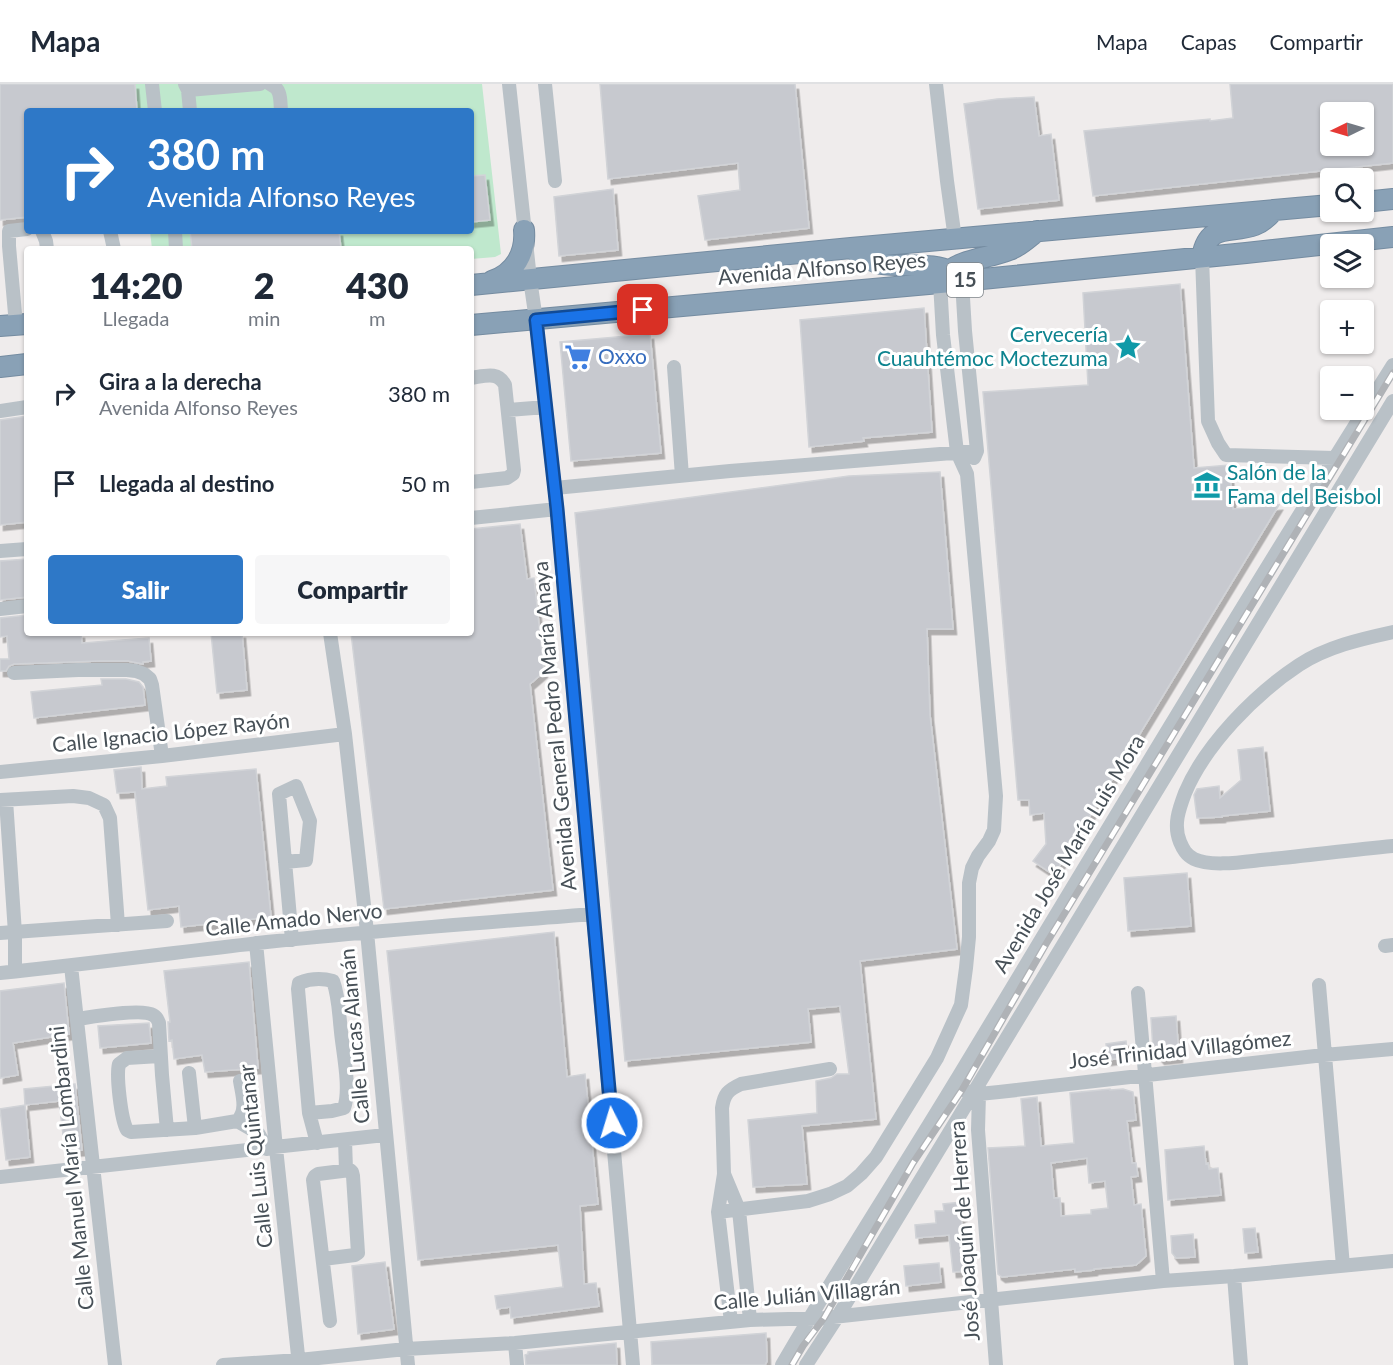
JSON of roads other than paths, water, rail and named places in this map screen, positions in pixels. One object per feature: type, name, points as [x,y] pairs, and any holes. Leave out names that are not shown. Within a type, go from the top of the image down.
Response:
[{"type":"highway","points":[[1374,201],[1393,199]]},
{"type":"highway","name":"Avenida Alfonso Reyes","points":[[475,284],[1320,206]]},
{"type":"highway","points":[[1202,257],[1207,241],[1214,233],[1259,224],[1274,210]]},
{"type":"highway","points":[[475,284],[497,279],[509,272],[522,253],[524,230]]},
{"type":"highway","points":[[851,248],[878,263],[923,266],[951,278],[966,261],[1012,250],[1037,231]]},
{"type":"highway","name":"Avenida Alfonso Reyes","points":[[474,325],[1393,237]]},
{"type":"highway","points":[[0,367],[24,364]]},
{"type":"street","points":[[153,84],[155,108]]},
{"type":"street","points":[[190,108],[187,87],[260,84]]},
{"type":"street","points":[[270,84],[278,89],[281,108]]},
{"type":"street","name":"Avenida General Pedro María Anaya","points":[[509,84],[555,488],[633,1365]]},
{"type":"street","points":[[545,84],[555,181]]},
{"type":"street","points":[[936,84],[945,171],[956,239]]},
{"type":"street","points":[[14,325],[9,246],[4,231],[24,229]]},
{"type":"street","points":[[1202,257],[1208,421],[1218,443],[1226,455],[1334,458]]},
{"type":"street","points":[[951,278],[965,331],[971,384],[976,451],[967,474]]},
{"type":"street","points":[[718,1212],[808,1201],[847,1186],[876,1157],[937,1058],[961,1005],[969,937],[969,883],[972,868],[990,841],[994,830],[996,796],[967,474],[957,452],[943,335],[951,278]]},
{"type":"street","name":"Avenida José María Luis Mora","points":[[782,1365],[1334,458],[1393,365]]},
{"type":"street","points":[[674,367],[682,476]]},
{"type":"street","points":[[474,378],[495,376],[506,385],[514,461],[513,474],[507,478],[474,482]]},
{"type":"street","points":[[949,387],[971,384]]},
{"type":"street","name":"Avenida José María Luis Mora","points":[[807,1364],[976,1093],[1393,401]]},
{"type":"street","points":[[0,411],[24,407]]},
{"type":"street","points":[[508,410],[546,407]]},
{"type":"street","points":[[555,488],[976,451]]},
{"type":"street","points":[[474,518],[557,509]]},
{"type":"street","points":[[0,551],[24,549]]},
{"type":"street","points":[[0,609],[24,606]]},
{"type":"street","points":[[1393,632],[1318,654],[1299,665],[1270,688],[1242,713],[1211,749],[1188,787],[1176,822],[1177,836],[1183,850],[1200,862],[1239,862],[1393,846]]},
{"type":"street","name":"Calle Lucas Alamán","points":[[330,636],[345,734],[367,933],[408,1365]]},
{"type":"street","points":[[14,673],[115,669],[144,674],[150,679],[152,685],[162,756]]},
{"type":"street","name":"Calle Ignacio López Rayón","points":[[0,772],[162,756],[345,734]]},
{"type":"street","points":[[285,862],[306,860],[310,821],[296,786],[279,794],[285,862],[292,940]]},
{"type":"street","points":[[15,971],[15,933],[3,800],[73,796],[89,798],[105,805],[108,811],[118,925]]},
{"type":"street","name":"Calle Amado Nervo","points":[[0,973],[292,940],[593,914]]},
{"type":"street","points":[[0,933],[167,921]]},
{"type":"street","name":"Calle Luis Quintanar","points":[[256,944],[271,1148],[299,1362]]},
{"type":"street","name":"Calle Manuel María Lombardini","points":[[71,966],[115,1365]]},
{"type":"street","points":[[309,1113],[344,1108],[346,1103],[337,996],[333,981],[328,979],[304,981],[299,983],[298,988],[309,1113],[317,1143]]},
{"type":"street","points":[[1319,985],[1343,1266]]},
{"type":"street","points":[[1138,993],[1163,1281]]},
{"type":"street","points":[[77,1018],[138,1013],[152,1014],[157,1018],[167,1130]]},
{"type":"street","name":"José Trinidad Villagómez","points":[[976,1093],[1393,1049]]},
{"type":"street","points":[[160,1056],[127,1058],[119,1064],[122,1118],[127,1130],[131,1132],[195,1128],[237,1120],[241,1117],[244,1106],[240,1081]]},
{"type":"street","points":[[731,1322],[718,1212],[724,1174],[722,1108],[724,1098],[730,1089],[755,1080],[830,1069]]},
{"type":"street","points":[[189,1073],[195,1128]]},
{"type":"street","points":[[954,1084],[962,1090],[976,1093]]},
{"type":"street","name":"José Joaquín de Herrera","points":[[976,1093],[996,1365]]},
{"type":"street","points":[[237,1120],[258,1133],[271,1148]]},
{"type":"street","points":[[0,1177],[385,1135]]},
{"type":"street","points":[[345,1140],[346,1170]]},
{"type":"street","points":[[323,1259],[358,1253],[352,1172],[346,1170],[318,1174],[314,1180],[330,1321]]},
{"type":"street","points":[[724,1174],[739,1210],[750,1320]]},
{"type":"street","name":"Calle Julián Villagrán","points":[[223,1365],[299,1362],[406,1349],[515,1343],[750,1320],[808,1319],[1163,1281],[1393,1261]]},
{"type":"street","points":[[1234,1276],[1241,1365]]},
{"type":"street","points":[[798,1336],[807,1364]]},
{"type":"street","points":[[515,1343],[517,1365]]},
{"type":"railway","points":[[792,1365],[824,1318],[913,1163],[962,1090],[1046,944],[1393,373]]},
{"type":"place","name":"Cervecería Cuauhtémoc Moctezuma","points":[[1128,347]]},
{"type":"place","name":"Oxxo","points":[[578,357]]},
{"type":"place","name":"Salón de la Fama del Beisbol","points":[[1207,485]]}]
